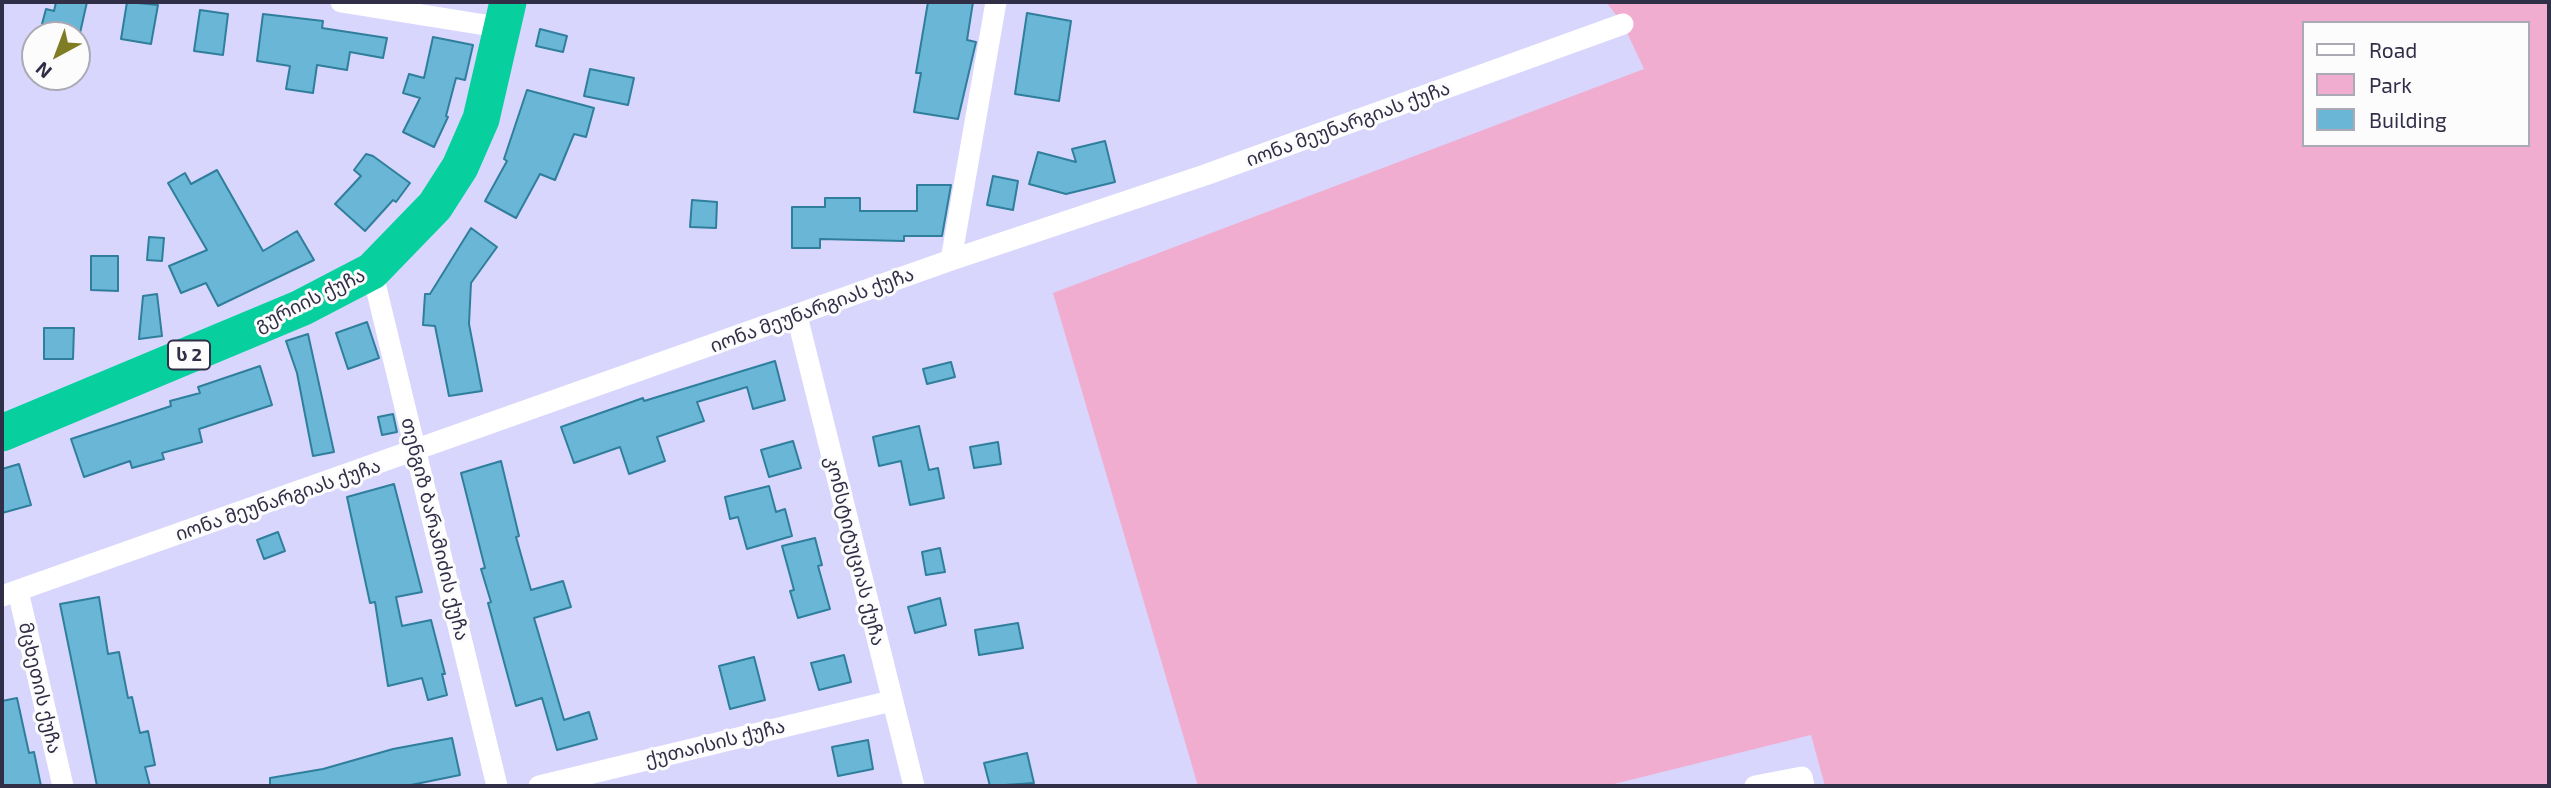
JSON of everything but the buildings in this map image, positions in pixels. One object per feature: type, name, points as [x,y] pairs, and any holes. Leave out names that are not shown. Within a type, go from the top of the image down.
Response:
[{"type":"highway","name":"გურიის ქუჩა","points":[[2,433],[301,308],[372,271],[435,206],[460,167],[481,119],[506,15]]},
{"type":"street","points":[[341,2],[506,15]]},
{"type":"street","points":[[951,260],[996,2]]},
{"type":"street","name":"იონა მეუნარგიას ქუჩა","points":[[10,593],[417,452],[951,260],[1205,175],[1623,24]]},
{"type":"street","name":"თენგიზ ბარამიძის ქუჩა","points":[[372,271],[497,786]]},
{"type":"street","name":"კონსტიტუციას ქუჩა","points":[[797,316],[914,786]]},
{"type":"street","name":"მცხეთის ქუჩა","points":[[10,593],[63,786]]},
{"type":"street","name":"ქუთაისის ქუჩა","points":[[539,786],[891,701]]},
{"type":"street","points":[[1755,786],[1803,781]]},
{"type":"green space","points":[[1606,2],[2549,2],[2549,786],[1825,786],[1811,735],[1606,786],[1198,786],[1053,293],[1644,69],[1623,24]]}]
